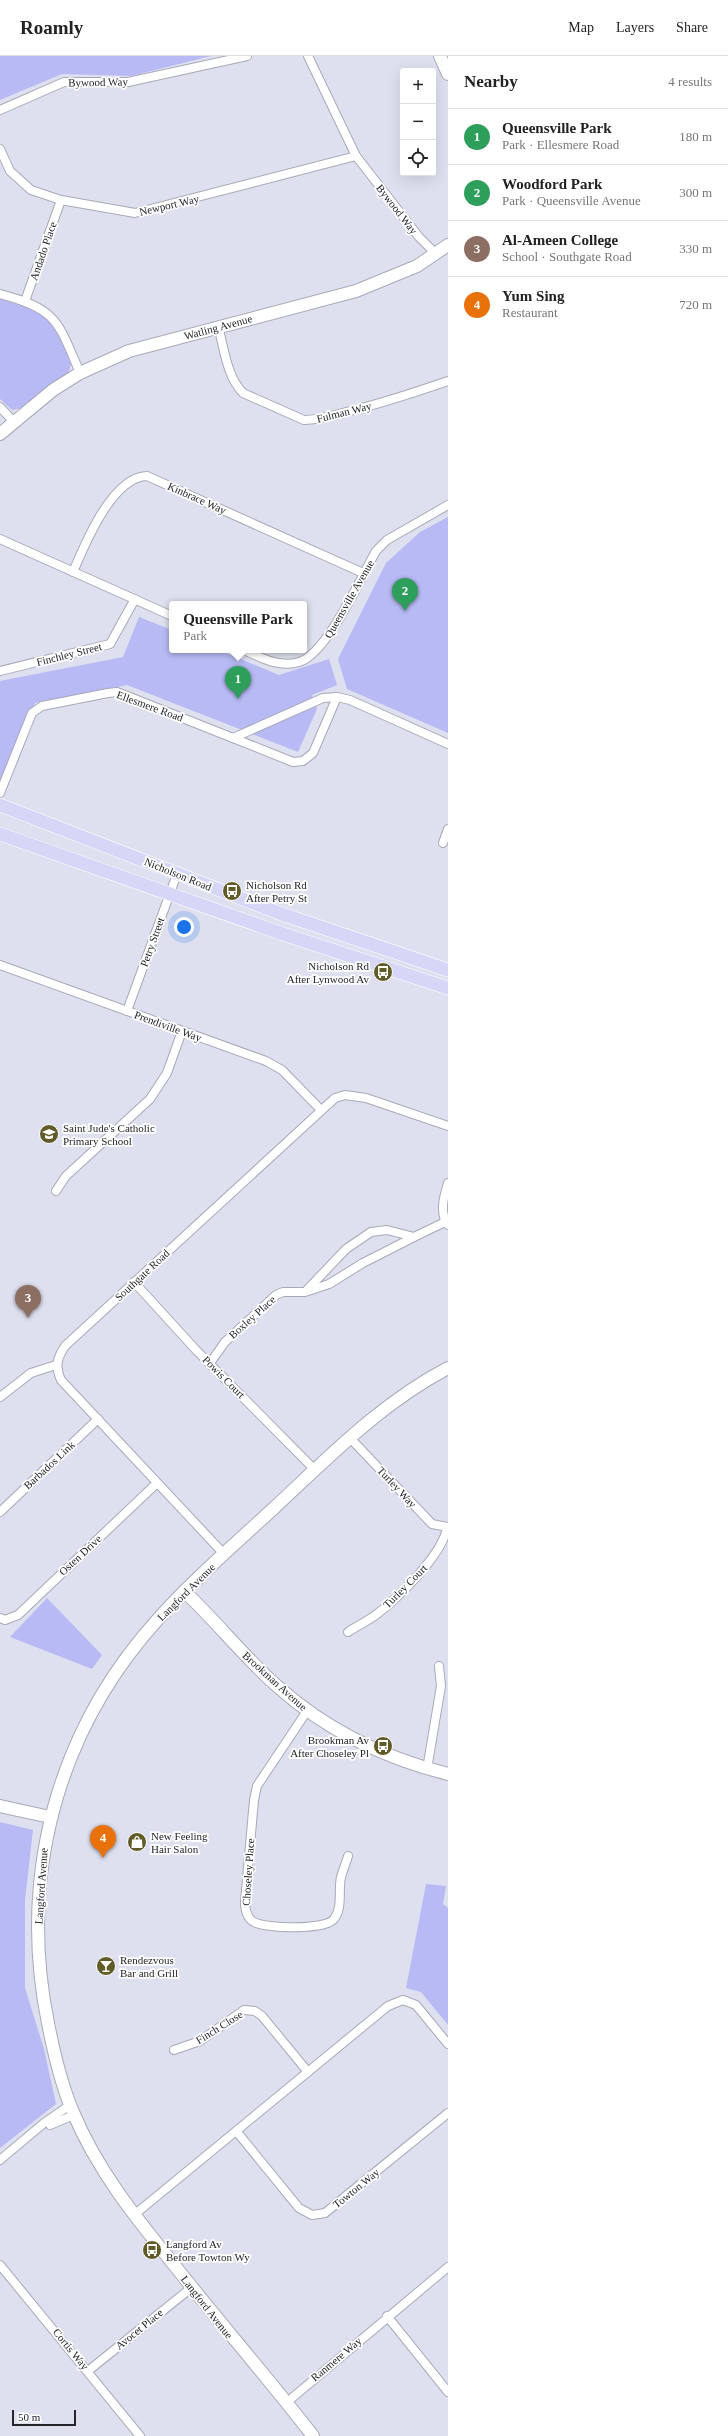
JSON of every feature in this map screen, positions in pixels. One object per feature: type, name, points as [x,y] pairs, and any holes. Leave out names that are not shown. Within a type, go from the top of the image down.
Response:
[{"type":"main road","points":[[440,56],[448,74]]},
{"type":"main road","name":"Watling Avenue","points":[[0,434],[13,421],[53,390],[80,373],[129,351],[218,326],[356,291],[417,266],[448,245]]},
{"type":"main road","name":"Nicholson Road","points":[[0,805],[279,914],[448,970]]},
{"type":"main road","name":"Nicholson Road","points":[[0,834],[169,894],[448,988]]},
{"type":"main road","name":"Langford Avenue","points":[[313,2436],[191,2288],[134,2215],[110,2180],[72,2110],[53,2048],[41,1986],[39,1959],[40,1877],[50,1817],[78,1743],[114,1677],[159,1618],[224,1554],[350,1438],[410,1389],[448,1368]]},
{"type":"main road","name":"Brookman Avenue","points":[[185,1592],[254,1664],[307,1711],[358,1742],[427,1769],[448,1774]]},
{"type":"main road","points":[[0,1806],[50,1817]]},
{"type":"street","name":"Bywood Way","points":[[0,110],[64,82],[128,82],[247,56]]},
{"type":"street","name":"Bywood Way","points":[[308,56],[356,156],[419,237],[435,253]]},
{"type":"street","name":"Newport Way","points":[[0,149],[10,171],[31,190],[61,200],[135,213],[356,156]]},
{"type":"street","name":"Andado Place","points":[[25,301],[61,200]]},
{"type":"street","points":[[0,294],[25,301],[49,313],[60,326],[80,373]]},
{"type":"street","name":"Fulman Way","points":[[218,326],[237,387],[244,393],[304,420],[315,420],[370,406],[427,390],[448,381]]},
{"type":"street","points":[[0,407],[13,421]]},
{"type":"street","name":"Kinbrace Way","points":[[72,572],[98,518],[128,481],[137,476],[146,476],[363,573]]},
{"type":"street","name":"Queensville Avenue","points":[[250,653],[271,663],[291,664],[308,658],[326,640],[376,551],[387,540],[448,505]]},
{"type":"street","points":[[0,540],[169,615]]},
{"type":"street","name":"Finchley Street","points":[[0,671],[110,644],[135,599]]},
{"type":"street","name":"Ellesmere Road","points":[[0,793],[32,713],[42,706],[117,692],[294,762],[303,761],[313,753],[337,697]]},
{"type":"street","points":[[233,738],[323,698],[337,697],[350,700],[448,744]]},
{"type":"street","points":[[443,843],[448,829]]},
{"type":"street","name":"Petry Street","points":[[127,1011],[177,874]]},
{"type":"street","name":"Prendiville Way","points":[[0,966],[266,1061],[282,1070],[321,1110]]},
{"type":"street","points":[[56,1191],[66,1176],[150,1099],[167,1074],[182,1031]]},
{"type":"street","name":"Southgate Road","points":[[56,1365],[65,1346],[335,1098],[345,1095],[355,1095],[448,1126]]},
{"type":"street","points":[[447,1223],[443,1201],[448,1183]]},
{"type":"street","name":"Boxley Place","points":[[210,1362],[225,1342],[276,1295],[283,1292],[305,1292],[329,1284],[363,1263],[414,1236],[447,1223]]},
{"type":"street","points":[[305,1292],[346,1249],[370,1232],[387,1230],[414,1236]]},
{"type":"street","name":"Powis Court","points":[[134,1282],[315,1470]]},
{"type":"street","points":[[0,1397],[31,1374],[56,1365],[62,1380],[224,1554]]},
{"type":"street","name":"Barbados Link","points":[[0,1512],[98,1419]]},
{"type":"street","name":"Turley Way","points":[[350,1438],[432,1524],[448,1528]]},
{"type":"street","name":"Osten Drive","points":[[0,1618],[5,1620],[18,1615],[157,1483]]},
{"type":"street","name":"Turley Court","points":[[348,1632],[382,1610],[436,1554],[445,1544],[448,1528]]},
{"type":"street","points":[[427,1769],[441,1686],[439,1666]]},
{"type":"street","name":"Choseley Place","points":[[307,1711],[257,1786],[254,1800],[245,1901],[248,1916],[253,1922],[265,1926],[315,1926],[330,1923],[335,1918],[339,1908],[341,1878],[348,1856]]},
{"type":"street","points":[[134,2215],[237,2132],[388,2006],[403,2000],[416,2006],[448,2044]]},
{"type":"street","name":"Finch Close","points":[[174,2050],[200,2042],[244,2010],[255,2011],[262,2016],[308,2072]]},
{"type":"street","points":[[0,2160],[38,2129],[72,2110]]},
{"type":"street","name":"Towton Way","points":[[237,2132],[299,2208],[312,2215],[325,2213],[448,2113]]},
{"type":"street","name":"Cortis Way","points":[[0,2265],[140,2436]]},
{"type":"street","name":"Ranmere Way","points":[[286,2403],[387,2316],[448,2267]]},
{"type":"street","name":"Avocet Place","points":[[88,2371],[191,2288]]},
{"type":"street","points":[[387,2316],[448,2392]]},
{"type":"shaded area","points":[[0,56],[211,56],[131,76],[62,74],[0,100]]},
{"type":"shaded area","points":[[0,299],[24,306],[46,317],[56,328],[71,364],[68,375],[23,408],[12,410],[0,399]]},
{"type":"shaded area","points":[[448,517],[448,733],[347,689],[338,659],[386,563],[420,532]]},
{"type":"shaded area","points":[[139,617],[169,629],[169,653],[226,653],[279,675],[329,659],[337,685],[312,695],[317,709],[298,752],[127,685],[35,703],[0,782],[0,681],[123,657]]},
{"type":"shaded area","points":[[47,1598],[102,1655],[92,1669],[10,1637]]},
{"type":"shaded area","points":[[0,1822],[33,1830],[25,1900],[25,1988],[44,2049],[56,2104],[0,2148]]},
{"type":"shaded area","points":[[426,1884],[446,1886],[443,1904],[448,1908],[448,2025],[421,1992],[406,1988]]},
{"type":"place","name":"Woodford Park","points":[[405,611]]},
{"type":"place","name":"Queensville Park","points":[[238,699]]},
{"type":"place","name":"Nicholson Rd After Petry St","points":[[232,891]]},
{"type":"place","name":"Nicholson Rd After Lynwood Av","points":[[383,972]]},
{"type":"place","name":"Saint Jude's Catholic Primary School","points":[[49,1134]]},
{"type":"place","name":"Al-Ameen College","points":[[28,1318]]},
{"type":"place","name":"Brookman Av After Choseley Pl","points":[[383,1746]]},
{"type":"place","name":"New Feeling Hair Salon","points":[[137,1842]]},
{"type":"place","name":"Yum Sing","points":[[103,1858]]},
{"type":"place","name":"Rendezvous Bar and Grill","points":[[106,1966]]},
{"type":"place","name":"Langford Av Before Towton Wy","points":[[152,2250]]}]
